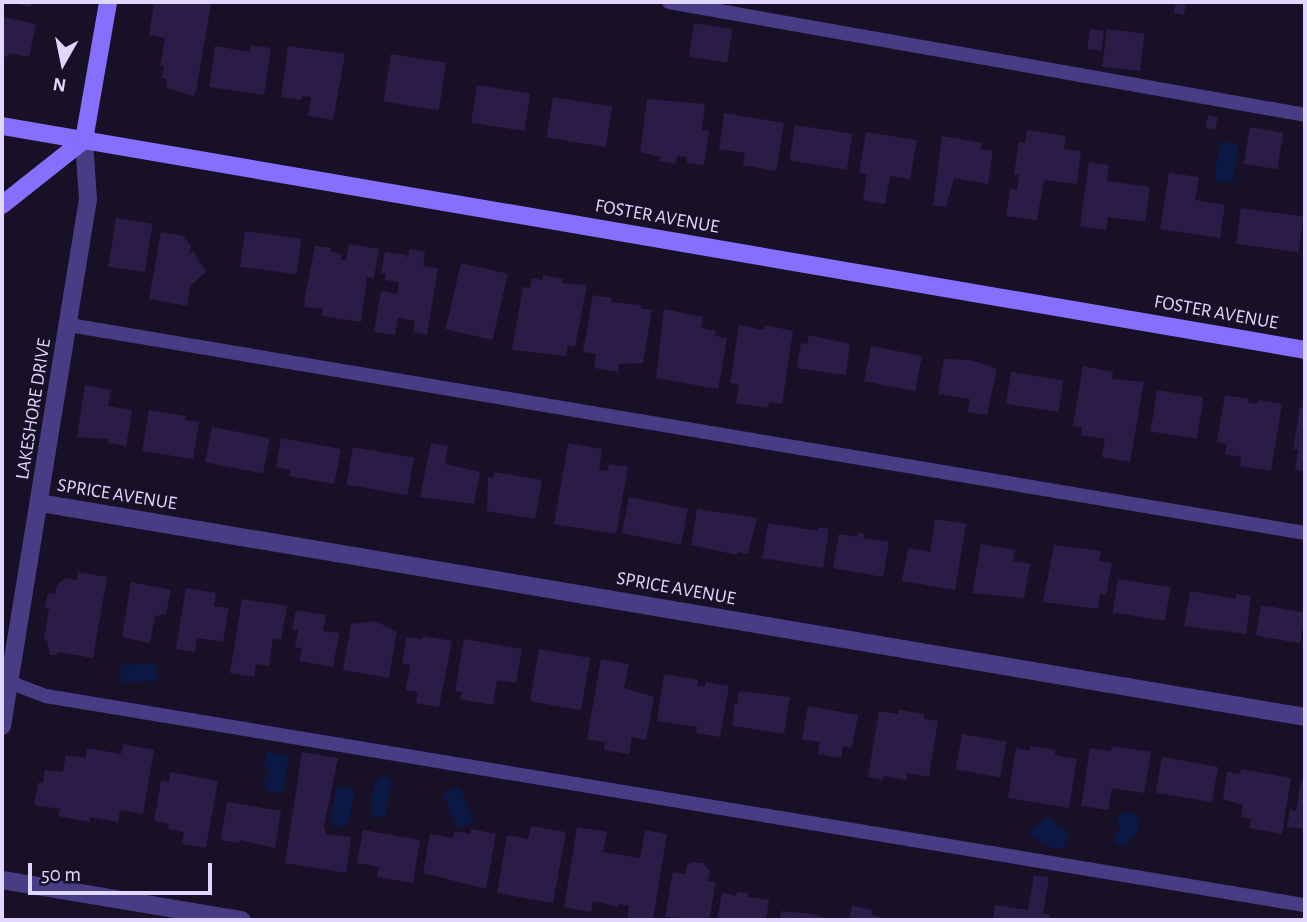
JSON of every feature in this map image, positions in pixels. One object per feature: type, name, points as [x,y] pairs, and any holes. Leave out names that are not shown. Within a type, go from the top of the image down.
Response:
[{"type":"street","points":[[2,205],[84,140],[108,2]]},
{"type":"street","name":"FOSTER AVENUE","points":[[2,126],[1305,350]]},
{"type":"street","name":"LAKESHORE DRIVE","points":[[2,726],[88,199],[84,140]]},
{"type":"street","name":"SPRICE AVENUE","points":[[40,503],[1305,718]]},
{"type":"street","points":[[2,880],[243,920]]},
{"type":"lane","points":[[669,2],[1305,115]]},
{"type":"lane","points":[[69,325],[1305,533]]},
{"type":"lane","points":[[9,682],[46,696],[1305,905]]},
{"type":"water","points":[[1220,141],[1239,144],[1233,183],[1214,181]]},
{"type":"water","points":[[156,663],[157,681],[121,683],[120,665]]},
{"type":"water","points":[[267,752],[289,756],[283,793],[269,792],[264,786],[270,771],[263,765]]},
{"type":"water","points":[[382,776],[389,777],[392,783],[385,816],[377,818],[371,811],[372,798],[375,782]]},
{"type":"water","points":[[345,786],[355,792],[348,824],[335,827],[331,822],[336,789]]},
{"type":"water","points":[[459,786],[474,822],[458,829],[442,793]]},
{"type":"water","points":[[1125,811],[1136,815],[1139,822],[1137,833],[1124,847],[1115,842],[1115,837],[1119,829],[1118,817]]},
{"type":"water","points":[[1045,818],[1052,818],[1057,826],[1067,831],[1068,840],[1063,848],[1053,849],[1030,835],[1030,831]]},
{"type":"building","points":[[10,2],[32,2],[31,7]]},
{"type":"building","points":[[154,2],[211,4],[196,92],[193,96],[166,88],[167,79],[162,78],[164,66],[160,66],[165,38],[149,35]]},
{"type":"building","points":[[1176,2],[1186,2],[1184,15],[1174,13]]},
{"type":"building","points":[[2,17],[36,24],[29,57],[9,53],[8,57],[2,56]]},
{"type":"building","points":[[694,23],[733,29],[727,63],[689,57]]},
{"type":"building","points":[[1090,29],[1104,31],[1101,51],[1087,49]]},
{"type":"building","points":[[1107,29],[1145,34],[1140,71],[1102,67]]},
{"type":"building","points":[[251,45],[271,48],[264,95],[209,87],[215,46],[250,52]]},
{"type":"building","points":[[288,46],[345,54],[333,120],[308,116],[311,97],[302,96],[301,100],[281,97]]},
{"type":"building","points":[[391,54],[446,63],[439,110],[383,101]]},
{"type":"building","points":[[477,85],[530,93],[524,131],[471,123]]},
{"type":"building","points":[[553,97],[612,106],[606,147],[547,137]]},
{"type":"building","points":[[647,99],[705,104],[702,130],[709,131],[704,165],[687,163],[687,157],[677,156],[676,164],[659,161],[660,157],[640,152]]},
{"type":"building","points":[[724,113],[784,123],[776,171],[743,165],[745,153],[719,149]]},
{"type":"building","points":[[1208,115],[1218,117],[1215,130],[1206,128]]},
{"type":"building","points":[[795,125],[852,134],[847,170],[789,161]]},
{"type":"building","points":[[1250,127],[1283,133],[1277,169],[1244,163]]},
{"type":"building","points":[[1027,130],[1066,136],[1064,149],[1081,151],[1077,184],[1046,180],[1037,220],[1006,216],[1010,189],[1017,190],[1019,175],[1014,174],[1019,142],[1025,143]]},
{"type":"building","points":[[866,132],[917,140],[910,179],[890,176],[885,204],[863,200],[867,174],[859,173]]},
{"type":"building","points":[[942,136],[982,143],[981,149],[993,151],[988,184],[954,178],[946,207],[933,205]]},
{"type":"building","points":[[1089,162],[1109,165],[1107,181],[1150,187],[1145,222],[1108,217],[1106,230],[1080,226]]},
{"type":"building","points":[[1169,173],[1199,177],[1195,200],[1225,205],[1220,238],[1160,229]]},
{"type":"building","points":[[1241,208],[1303,217],[1298,252],[1236,244]]},
{"type":"building","points":[[116,218],[153,224],[145,272],[108,266]]},
{"type":"building","points":[[245,231],[301,239],[296,275],[240,267]]},
{"type":"building","points":[[161,232],[183,236],[191,246],[189,253],[194,252],[206,272],[190,286],[187,306],[149,299]]},
{"type":"building","points":[[349,244],[379,249],[374,278],[367,277],[361,322],[322,316],[323,309],[305,307],[304,302],[315,246],[331,248],[331,252],[342,254],[341,260],[346,260]]},
{"type":"building","points":[[409,249],[425,252],[423,266],[438,269],[427,335],[413,332],[415,321],[398,318],[395,335],[374,332],[381,291],[397,294],[399,282],[385,280],[386,274],[381,273],[385,252],[406,255],[408,259]]},
{"type":"building","points":[[461,263],[508,274],[492,340],[446,329]]},
{"type":"building","points":[[543,275],[563,279],[562,283],[587,285],[575,347],[568,345],[566,356],[512,350],[523,287],[530,288],[532,278],[542,280]]},
{"type":"building","points":[[593,295],[612,298],[611,302],[641,305],[641,308],[652,310],[643,363],[619,364],[618,372],[594,368],[596,354],[583,352]]},
{"type":"building","points":[[664,309],[703,317],[701,328],[716,331],[715,336],[727,338],[718,389],[656,378]]},
{"type":"building","points":[[739,325],[764,330],[765,325],[793,331],[782,404],[769,402],[768,408],[736,403],[739,384],[730,383]]},
{"type":"building","points":[[809,335],[850,344],[846,375],[797,368],[801,343],[807,344]]},
{"type":"building","points":[[871,346],[922,356],[915,391],[864,381]]},
{"type":"building","points":[[944,359],[971,360],[997,369],[987,415],[968,412],[970,399],[938,394]]},
{"type":"building","points":[[1083,366],[1113,372],[1112,379],[1144,382],[1130,462],[1102,457],[1105,439],[1081,435],[1082,427],[1073,426]]},
{"type":"building","points":[[1011,372],[1063,380],[1058,412],[1006,404]]},
{"type":"building","points":[[85,385],[111,390],[108,406],[132,410],[126,446],[108,443],[109,439],[77,437]]},
{"type":"building","points":[[1157,390],[1203,397],[1197,439],[1150,431]]},
{"type":"building","points":[[1225,395],[1249,399],[1248,403],[1257,404],[1258,400],[1282,404],[1271,471],[1240,466],[1241,457],[1225,454],[1227,444],[1217,442]]},
{"type":"building","points":[[1300,407],[1305,408],[1305,471],[1295,470],[1298,450],[1293,449]]},
{"type":"building","points":[[149,410],[186,416],[185,420],[199,422],[193,459],[142,451]]},
{"type":"building","points":[[212,427],[270,438],[263,474],[205,462]]},
{"type":"building","points":[[281,438],[341,449],[334,484],[289,476],[290,470],[276,467]]},
{"type":"building","points":[[431,443],[448,446],[445,464],[480,472],[474,504],[420,497]]},
{"type":"building","points":[[568,443],[602,449],[599,470],[608,471],[609,464],[628,467],[616,534],[554,524]]},
{"type":"building","points":[[353,447],[414,458],[407,495],[346,484]]},
{"type":"building","points":[[494,472],[542,480],[535,519],[487,511],[488,477],[493,478]]},
{"type":"building","points":[[629,497],[688,508],[681,545],[622,533]]},
{"type":"building","points":[[697,509],[757,518],[748,554],[738,552],[737,555],[691,545]]},
{"type":"building","points":[[935,519],[966,524],[955,590],[902,581],[908,548],[930,552]]},
{"type":"building","points":[[768,523],[818,531],[819,527],[829,529],[823,568],[762,558]]},
{"type":"building","points":[[858,533],[864,534],[864,538],[889,542],[883,577],[833,568],[839,534],[857,537]]},
{"type":"building","points":[[981,544],[1015,550],[1013,561],[1030,564],[1024,598],[972,593]]},
{"type":"building","points":[[1054,545],[1101,551],[1099,561],[1112,563],[1106,595],[1100,594],[1098,609],[1043,602]]},
{"type":"building","points":[[78,572],[107,577],[93,658],[59,652],[50,655],[47,641],[44,640],[49,608],[45,608],[48,593],[55,594],[57,585],[65,578],[77,580]]},
{"type":"building","points":[[1118,579],[1170,587],[1165,621],[1113,613]]},
{"type":"building","points":[[131,582],[171,590],[166,614],[155,616],[150,643],[122,637]]},
{"type":"building","points":[[186,588],[216,593],[214,606],[229,608],[223,642],[197,638],[195,652],[176,649]]},
{"type":"building","points":[[1190,591],[1236,599],[1236,594],[1251,596],[1246,634],[1184,626]]},
{"type":"building","points":[[242,599],[287,606],[281,640],[273,638],[269,666],[256,664],[254,677],[230,673]]},
{"type":"building","points":[[1261,605],[1305,613],[1300,643],[1256,636]]},
{"type":"building","points":[[296,610],[326,615],[323,631],[339,633],[333,667],[299,661],[302,648],[295,647],[298,630],[292,629]]},
{"type":"building","points":[[375,621],[397,632],[389,678],[343,670],[351,624]]},
{"type":"building","points":[[423,636],[452,641],[439,707],[416,703],[418,692],[406,690],[410,665],[402,664],[406,637],[422,639]]},
{"type":"building","points":[[464,639],[522,649],[516,683],[497,680],[493,705],[460,699],[462,692],[455,691]]},
{"type":"building","points":[[539,649],[590,658],[581,710],[530,701]]},
{"type":"building","points":[[601,659],[629,664],[624,688],[654,697],[646,740],[632,737],[629,754],[604,750],[605,742],[587,739]]},
{"type":"building","points":[[664,674],[698,680],[697,686],[705,687],[706,682],[729,686],[720,737],[696,733],[697,727],[657,721]]},
{"type":"building","points":[[739,691],[790,697],[784,734],[733,726],[734,703],[737,704]]},
{"type":"building","points":[[808,706],[858,715],[852,748],[843,746],[841,758],[818,754],[820,742],[802,739]]},
{"type":"building","points":[[899,710],[924,714],[924,719],[938,721],[929,777],[907,773],[907,780],[884,776],[883,780],[868,777],[879,711],[898,714]]},
{"type":"building","points":[[962,734],[1006,742],[1000,777],[956,769]]},
{"type":"building","points":[[123,744],[154,750],[143,814],[120,810],[118,822],[90,817],[90,822],[58,816],[60,809],[34,805],[38,783],[43,783],[45,770],[63,772],[66,755],[86,758],[87,748],[121,754]]},
{"type":"building","points":[[1030,746],[1055,750],[1055,755],[1077,759],[1069,808],[1008,798],[1016,748],[1030,751]]},
{"type":"building","points":[[1112,746],[1151,752],[1144,793],[1112,788],[1108,810],[1081,806],[1090,748],[1111,751]]},
{"type":"building","points":[[302,752],[338,758],[324,827],[327,834],[351,837],[346,873],[285,863]]},
{"type":"building","points":[[1162,757],[1218,767],[1212,802],[1156,792]]},
{"type":"building","points":[[1241,769],[1291,778],[1282,834],[1249,828],[1251,819],[1241,817],[1243,805],[1223,799],[1227,772],[1240,774]]},
{"type":"building","points":[[170,772],[218,781],[206,848],[182,844],[184,832],[168,829],[169,824],[154,821],[161,781],[169,782]]},
{"type":"building","points":[[1301,782],[1305,783],[1305,829],[1287,827],[1290,810],[1296,811]]},
{"type":"building","points":[[227,802],[281,811],[275,848],[240,840],[239,843],[221,840]]},
{"type":"building","points":[[531,826],[566,832],[553,903],[497,893],[507,835],[528,839]]},
{"type":"building","points":[[577,827],[607,832],[603,852],[640,858],[645,830],[667,834],[653,920],[627,919],[629,906],[618,904],[618,907],[593,901],[591,912],[564,907]]},
{"type":"building","points":[[471,829],[496,834],[486,889],[423,873],[430,834],[453,838],[454,831],[470,834]]},
{"type":"building","points":[[363,830],[420,840],[413,883],[377,877],[379,867],[357,863]]},
{"type":"building","points":[[693,862],[703,863],[710,871],[708,881],[716,882],[709,920],[665,917],[673,872],[685,874],[687,865]]},
{"type":"building","points":[[1034,875],[1049,877],[1043,914],[1050,915],[1049,920],[993,920],[995,905],[1028,910]]},
{"type":"building","points":[[737,892],[748,893],[747,897],[769,900],[766,920],[717,920],[722,893],[736,896]]},
{"type":"building","points":[[852,906],[873,910],[872,915],[893,920],[849,920]]},
{"type":"building","points":[[781,911],[812,914],[834,920],[780,920]]}]
